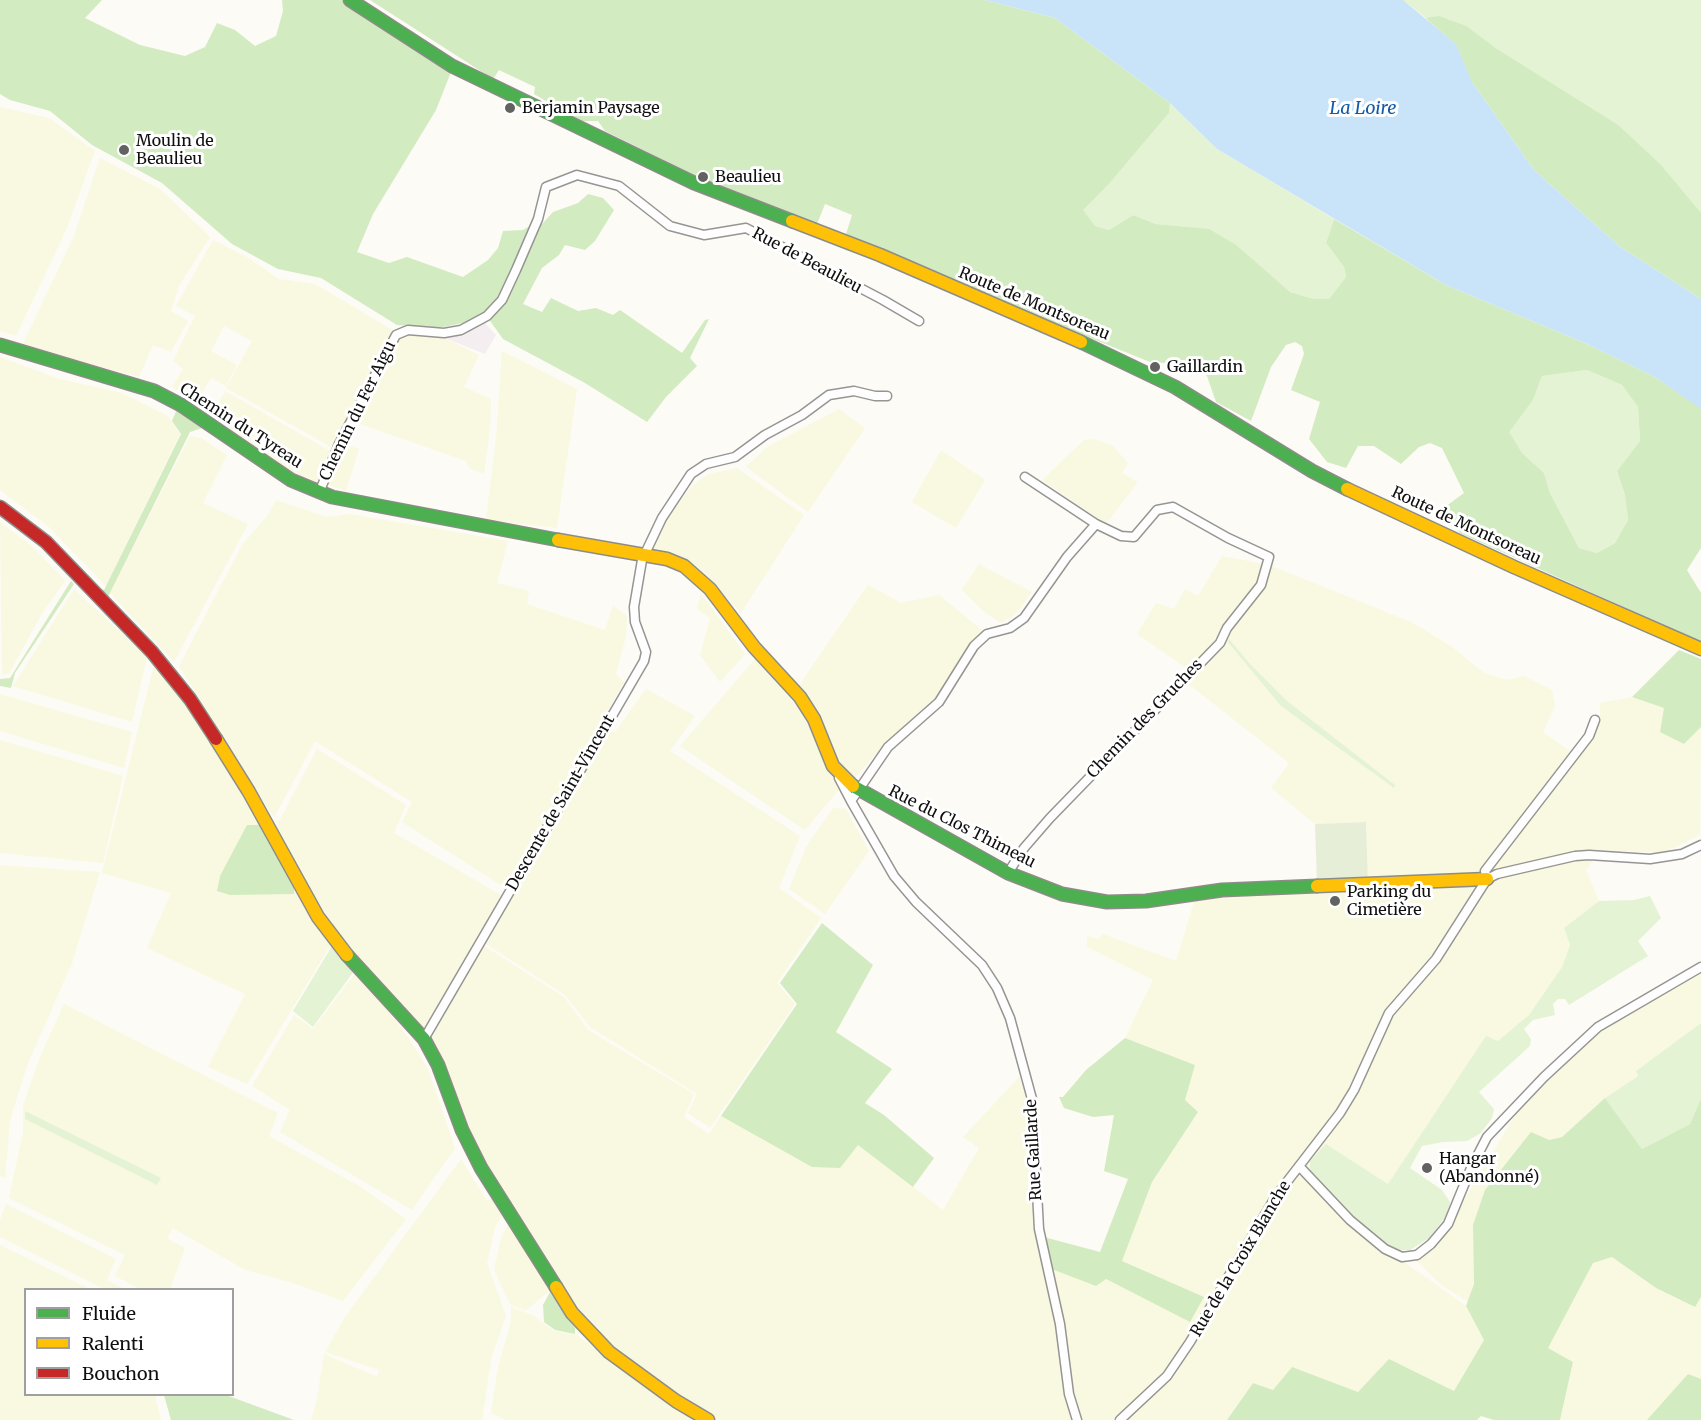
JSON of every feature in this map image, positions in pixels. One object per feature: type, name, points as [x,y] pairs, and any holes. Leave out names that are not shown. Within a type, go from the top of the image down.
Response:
[{"type":"street","name":"Route de Montsoreau","points":[[350,0],[452,66],[481,80],[713,191],[880,255],[1116,357],[1175,387],[1312,471],[1353,492],[1514,567],[1701,649]]},
{"type":"street","name":"Rue de Beaulieu","points":[[561,180],[579,174],[613,183],[670,225],[704,235],[746,228],[883,300],[918,321]]},
{"type":"street","name":"Chemin du Fer Aigu","points":[[319,493],[339,444],[396,334],[408,330],[444,333],[460,330],[487,316],[502,300],[516,270],[538,219],[546,187],[561,180]]},
{"type":"street","name":"Chemin du Tyreau","points":[[0,345],[154,391],[187,409],[279,473],[319,493],[349,502],[643,556]]},
{"type":"street","name":"Descente de Saint-Vincent","points":[[424,1039],[644,661],[646,652],[635,622],[634,607],[643,556],[663,518],[692,474],[698,468],[735,457],[765,435],[802,415],[829,395],[854,391],[887,396]]},
{"type":"street","points":[[854,796],[894,740],[939,702],[979,640],[994,631],[1017,624],[1032,609],[1067,556],[1096,524],[1025,477]]},
{"type":"street","points":[[0,507],[46,542],[171,673],[249,792],[318,917],[346,954],[424,1039],[438,1065],[462,1130],[478,1163],[572,1313],[588,1332],[632,1370],[708,1420]]},
{"type":"street","name":"Chemin des Gruches","points":[[1008,873],[1023,848],[1050,818],[1220,643],[1227,628],[1261,585],[1269,557],[1228,538],[1173,507],[1157,510],[1134,537],[1120,536],[1096,524]]},
{"type":"street","name":"Rue du Clos Thimeau","points":[[643,556],[675,562],[692,571],[710,589],[747,639],[785,679],[807,708],[838,774],[854,796],[1008,873],[1062,894],[1107,902],[1146,901],[1222,890],[1487,879]]},
{"type":"street","name":"Rue de la Croix Blanche","points":[[1120,1420],[1167,1376],[1190,1342],[1276,1196],[1340,1113],[1354,1090],[1389,1013],[1436,959],[1487,879],[1485,871],[1589,736],[1595,720]]},
{"type":"street","name":"Rue Gaillarde","points":[[854,796],[894,876],[912,898],[982,965],[997,988],[1010,1018],[1032,1099],[1039,1229],[1060,1324],[1069,1394],[1077,1420]]},
{"type":"street","points":[[1487,879],[1497,874],[1575,856],[1665,858],[1701,845]]},
{"type":"street","points":[[1299,1166],[1350,1220],[1385,1249],[1402,1257],[1417,1255],[1431,1244],[1448,1224],[1471,1168],[1487,1137],[1544,1077],[1598,1027],[1701,967]]},
{"type":"shaded area","points":[[484,322],[496,335],[485,354],[442,337],[467,332]]},
{"type":"green space","points":[[0,0],[102,0],[85,18],[140,45],[185,56],[205,47],[217,23],[235,30],[255,46],[276,36],[283,11],[282,0],[341,0],[451,72],[436,110],[373,214],[357,252],[389,263],[407,257],[463,277],[488,260],[498,248],[503,231],[523,230],[533,224],[542,224],[553,212],[578,203],[588,194],[603,198],[614,210],[595,241],[585,250],[565,245],[559,255],[542,268],[523,304],[542,312],[551,298],[578,311],[596,308],[613,315],[620,310],[682,353],[705,320],[709,319],[690,358],[697,366],[666,397],[647,422],[585,383],[503,339],[488,318],[438,328],[397,325],[321,278],[278,269],[232,244],[162,183],[92,145],[50,111],[10,100],[0,94]]},
{"type":"green space","points":[[370,0],[985,0],[1055,18],[1170,103],[1169,113],[1109,184],[1083,210],[1095,226],[1109,230],[1133,215],[1156,224],[1209,229],[1236,245],[1290,292],[1314,299],[1329,299],[1346,277],[1344,267],[1326,243],[1334,219],[1446,285],[1587,344],[1655,377],[1701,409],[1701,548],[1687,570],[1701,593],[1701,642],[1460,533],[1441,510],[1464,493],[1442,448],[1430,443],[1419,447],[1401,464],[1374,446],[1358,446],[1346,468],[1327,462],[1309,439],[1320,402],[1291,390],[1304,354],[1302,346],[1295,342],[1286,345],[1271,367],[1251,421],[1216,402],[1207,376],[1200,369],[1181,364],[1150,362],[979,293],[846,234],[852,215],[825,204],[817,224],[706,181],[605,131],[598,121],[580,121],[534,94],[535,87],[499,70],[493,79]],"holes":[[[1587,370],[1622,385],[1638,407],[1640,441],[1617,471],[1625,495],[1628,520],[1615,543],[1597,553],[1579,548],[1550,493],[1544,473],[1522,453],[1509,432],[1533,400],[1542,376]]]},
{"type":"green space","points":[[1403,0],[1701,0],[1701,299],[1472,82],[1426,18]]},
{"type":"green space","points":[[1439,16],[1466,26],[1497,49],[1618,125],[1660,164],[1701,213],[1701,299],[1619,246],[1534,170],[1472,82],[1456,44],[1426,18]]},
{"type":"green space","points":[[1170,103],[1217,149],[1334,219],[1326,243],[1344,267],[1346,277],[1329,299],[1314,299],[1290,292],[1273,278],[1187,227],[1156,224],[1133,215],[1109,230],[1095,226],[1082,210],[1109,184],[1169,113]]},
{"type":"green space","points":[[0,107],[49,118],[95,151],[66,230],[16,336],[0,331]]},
{"type":"green space","points":[[100,158],[160,189],[210,237],[179,286],[171,311],[188,321],[171,352],[153,345],[139,377],[22,346],[74,236]]},
{"type":"green space","points":[[213,240],[247,257],[279,279],[315,284],[394,331],[333,448],[226,388],[252,341],[224,326],[211,351],[237,365],[226,386],[211,378],[197,401],[172,387],[183,369],[173,361],[195,316],[176,306]]},
{"type":"green space","points":[[400,335],[441,336],[479,355],[464,387],[491,399],[484,474],[469,468],[466,461],[354,422]]},
{"type":"green space","points":[[502,351],[577,389],[557,528],[486,520],[496,439]]},
{"type":"green space","points":[[0,357],[59,379],[122,393],[168,416],[180,434],[106,586],[49,527],[0,490]]},
{"type":"green space","points":[[1587,370],[1622,385],[1638,407],[1640,441],[1617,471],[1625,495],[1628,520],[1615,543],[1597,553],[1579,548],[1550,493],[1544,473],[1522,453],[1508,432],[1533,400],[1542,376]]},
{"type":"green space","points":[[225,391],[332,452],[316,487],[264,458],[227,429],[234,415],[218,404]]},
{"type":"green space","points":[[177,409],[201,424],[202,428],[190,432],[106,601],[99,588],[104,590],[181,434],[172,421]]},
{"type":"green space","points":[[839,409],[865,428],[808,512],[746,467],[767,447]]},
{"type":"green space","points":[[190,436],[201,438],[227,455],[203,503],[248,524],[174,662],[110,593]]},
{"type":"green space","points":[[1095,439],[1113,446],[1128,463],[1122,473],[1138,482],[1106,524],[1042,480],[1084,440]]},
{"type":"green space","points":[[343,444],[359,449],[346,491],[326,484]]},
{"type":"green space","points":[[941,450],[985,480],[956,528],[912,502]]},
{"type":"green space","points":[[737,468],[804,515],[741,613],[705,573],[691,564],[652,549],[669,515],[692,486],[709,474]]},
{"type":"green space","points":[[276,500],[327,517],[350,514],[508,541],[497,583],[529,591],[527,604],[605,630],[613,605],[627,616],[626,636],[616,674],[624,682],[507,889],[402,822],[412,802],[315,741],[274,818],[179,666],[242,545],[268,515]]},
{"type":"green space","points":[[0,522],[36,550],[65,581],[41,615],[9,674],[2,674]]},
{"type":"green space","points":[[1222,556],[1269,565],[1411,622],[1451,646],[1484,673],[1507,680],[1524,676],[1552,690],[1555,706],[1543,732],[1577,756],[1600,723],[1600,703],[1632,697],[1664,708],[1684,744],[1701,727],[1700,835],[1663,853],[1600,850],[1586,870],[1599,901],[1564,928],[1570,945],[1562,967],[1529,1015],[1514,1030],[1498,1041],[1486,1037],[1388,1184],[1326,1144],[1355,1220],[1407,1264],[1466,1306],[1484,1340],[1454,1391],[1389,1360],[1358,1392],[1292,1367],[1273,1390],[1253,1383],[1227,1420],[705,1420],[643,1381],[578,1333],[551,1290],[525,1311],[510,1304],[494,1270],[501,1238],[509,1223],[467,1156],[432,1066],[403,1023],[331,944],[247,1084],[208,1067],[245,994],[147,948],[171,893],[102,873],[155,661],[207,718],[276,827],[317,749],[406,805],[394,833],[501,895],[478,942],[564,997],[588,1030],[694,1094],[684,1117],[709,1134],[721,1116],[813,1167],[858,1144],[943,1210],[979,1148],[963,1137],[1019,1077],[1025,1093],[1035,1160],[1040,1236],[1106,1279],[1189,1321],[1203,1297],[1122,1261],[1152,1182],[1198,1112],[1185,1100],[1195,1065],[1125,1038],[1153,980],[1087,947],[1087,936],[1098,939],[1103,934],[1176,961],[1194,902],[1206,895],[1368,883],[1366,822],[1315,824],[1271,788],[1289,763],[1187,683],[1192,672],[1137,634],[1156,603],[1174,609],[1185,589],[1198,596]]},
{"type":"green space","points":[[979,564],[1032,592],[1015,615],[1001,623],[983,611],[962,590]]},
{"type":"green space","points":[[71,581],[74,584],[15,673],[11,688],[0,686],[0,679],[10,678]]},
{"type":"green space","points":[[868,585],[901,603],[939,595],[983,631],[969,647],[940,695],[891,737],[852,781],[836,762],[821,722],[799,685]]},
{"type":"green space","points":[[74,589],[147,657],[132,722],[13,686]]},
{"type":"green space","points":[[701,593],[745,654],[720,682],[700,655],[710,618],[697,609]]},
{"type":"green space","points":[[1229,639],[1287,701],[1395,785],[1394,788],[1281,706],[1228,642]]},
{"type":"green space","points":[[1679,650],[1701,659],[1701,727],[1684,744],[1660,732],[1664,708],[1632,697]]},
{"type":"green space","points":[[755,659],[801,711],[839,790],[805,830],[680,746]]},
{"type":"green space","points":[[646,689],[695,716],[670,751],[800,836],[779,888],[821,918],[777,983],[795,1004],[710,1128],[688,1113],[697,1094],[590,1027],[565,995],[486,944],[608,730],[615,732]]},
{"type":"green space","points":[[0,694],[132,732],[124,768],[0,731]]},
{"type":"green space","points":[[0,740],[123,776],[103,863],[0,853]]},
{"type":"green space","points":[[833,808],[846,809],[869,851],[825,914],[789,889],[806,847]]},
{"type":"green space","points":[[1366,822],[1368,883],[1317,885],[1315,824]]},
{"type":"green space","points":[[247,825],[261,825],[294,886],[294,894],[230,895],[217,891],[220,876]]},
{"type":"green space","points":[[0,865],[100,872],[72,963],[28,1063],[10,1120],[5,1178],[0,1176]]},
{"type":"green space","points":[[1650,896],[1661,918],[1638,941],[1648,956],[1569,1005],[1565,999],[1558,999],[1553,1004],[1555,1015],[1533,1020],[1524,1029],[1531,1039],[1530,1046],[1479,1092],[1494,1109],[1492,1118],[1481,1133],[1467,1141],[1422,1146],[1410,1168],[1442,1190],[1450,1202],[1448,1214],[1429,1238],[1410,1250],[1398,1250],[1387,1247],[1354,1220],[1310,1172],[1310,1161],[1326,1144],[1388,1184],[1486,1036],[1498,1041],[1529,1015],[1562,967],[1570,945],[1564,928],[1599,901],[1634,900]]},
{"type":"green space","points":[[822,923],[873,965],[836,1032],[892,1069],[865,1103],[884,1115],[934,1158],[913,1187],[858,1145],[840,1168],[812,1167],[721,1116],[797,1004],[780,983]]},
{"type":"green space","points":[[332,946],[354,971],[313,1027],[293,1011]]},
{"type":"green space","points":[[1701,968],[1701,1023],[1636,1071],[1638,1076],[1605,1098],[1562,1137],[1549,1140],[1473,1225],[1474,1284],[1468,1302],[1440,1284],[1416,1260],[1452,1220],[1519,1109],[1597,1031]]},
{"type":"green space","points":[[354,975],[386,1008],[428,1069],[455,1148],[412,1210],[280,1132],[290,1110],[252,1086],[294,1015],[313,1029]]},
{"type":"green space","points":[[64,1004],[278,1113],[269,1136],[361,1187],[406,1219],[343,1301],[293,1283],[245,1270],[173,1228],[167,1238],[185,1248],[170,1288],[138,1288],[115,1276],[125,1255],[9,1198],[23,1132],[23,1105],[42,1052]]},
{"type":"green space","points":[[1701,1023],[1701,1098],[1690,1124],[1642,1149],[1605,1098],[1638,1076],[1636,1071]]},
{"type":"green space","points":[[1125,1038],[1195,1065],[1185,1100],[1198,1112],[1152,1182],[1122,1261],[1204,1297],[1190,1322],[1106,1279],[1096,1286],[1049,1268],[1040,1236],[1100,1252],[1128,1179],[1104,1171],[1114,1115],[1093,1117],[1064,1108],[1059,1097],[1063,1097],[1086,1070]]},
{"type":"green space","points":[[1605,1098],[1642,1149],[1690,1124],[1701,1098],[1701,1297],[1695,1307],[1656,1288],[1612,1257],[1593,1263],[1548,1348],[1573,1362],[1560,1420],[1494,1420],[1481,1416],[1477,1420],[1227,1420],[1253,1383],[1273,1390],[1292,1367],[1358,1392],[1389,1359],[1454,1391],[1484,1340],[1466,1306],[1474,1284],[1473,1225],[1485,1190],[1531,1132],[1549,1140],[1562,1137]]},
{"type":"green space","points":[[25,1111],[161,1178],[157,1185],[25,1119]]},
{"type":"green space","points":[[461,1159],[487,1201],[491,1198],[502,1215],[495,1228],[487,1263],[506,1316],[491,1359],[482,1420],[311,1420],[317,1399],[324,1354],[377,1377],[379,1370],[325,1352],[345,1317]]},
{"type":"green space","points":[[6,1204],[116,1259],[107,1280],[122,1288],[102,1288],[0,1237],[0,1220]]},
{"type":"green space","points":[[0,1245],[88,1288],[24,1288],[24,1396],[155,1396],[161,1420],[0,1420]]},
{"type":"green space","points":[[1612,1257],[1656,1288],[1694,1307],[1701,1297],[1701,1420],[1560,1420],[1573,1362],[1547,1348],[1593,1263]]},
{"type":"green space","points":[[550,1292],[575,1328],[575,1334],[555,1330],[544,1322],[543,1305]]},
{"type":"green space","points":[[511,1307],[532,1315],[554,1331],[577,1335],[631,1376],[698,1420],[506,1420],[491,1413],[498,1367],[511,1321]]},
{"type":"green space","points":[[1688,1374],[1701,1379],[1701,1420],[1647,1420]]},
{"type":"green space","points":[[164,1396],[229,1396],[294,1420],[171,1420]]},
{"type":"water","name":"La Loire","points":[[985,0],[1403,0],[1456,44],[1472,82],[1534,170],[1619,246],[1701,299],[1701,409],[1655,377],[1587,344],[1446,285],[1217,149],[1170,103],[1055,18]]},
{"type":"traffic: fast","points":[[350,0],[452,66],[694,183],[792,221]]},
{"type":"traffic: fast","points":[[1081,342],[1175,387],[1312,471],[1347,489]]},
{"type":"traffic: fast","points":[[0,345],[154,391],[181,405],[291,480],[332,497],[558,540]]},
{"type":"traffic: fast","points":[[853,786],[1008,873],[1062,894],[1107,902],[1146,901],[1222,890],[1317,886]]},
{"type":"traffic: fast","points":[[347,955],[424,1039],[438,1065],[462,1130],[481,1168],[556,1287]]},
{"type":"traffic: slow","points":[[792,221],[880,255],[1081,342]]},
{"type":"traffic: slow","points":[[1347,489],[1514,567],[1701,649]]},
{"type":"traffic: slow","points":[[558,540],[667,559],[684,566],[710,589],[754,647],[800,697],[814,719],[833,766],[853,786]]},
{"type":"traffic: slow","points":[[216,739],[249,792],[318,917],[347,955]]},
{"type":"traffic: slow","points":[[1317,886],[1487,879]]},
{"type":"traffic: slow","points":[[556,1287],[572,1313],[609,1352],[676,1401],[708,1420]]},
{"type":"traffic: jam","points":[[0,507],[46,542],[152,652],[190,699],[216,739]]},
{"type":"place","name":"Berjamin Paysage","points":[[510,108]]},
{"type":"place","name":"Moulin de Beaulieu","points":[[124,150]]},
{"type":"place","name":"Beaulieu","points":[[703,177]]},
{"type":"place","name":"Gaillardin","points":[[1155,367]]},
{"type":"place","name":"Parking du Cimetière","points":[[1335,901]]},
{"type":"place","name":"Hangar (Abandonné)","points":[[1427,1168]]}]
